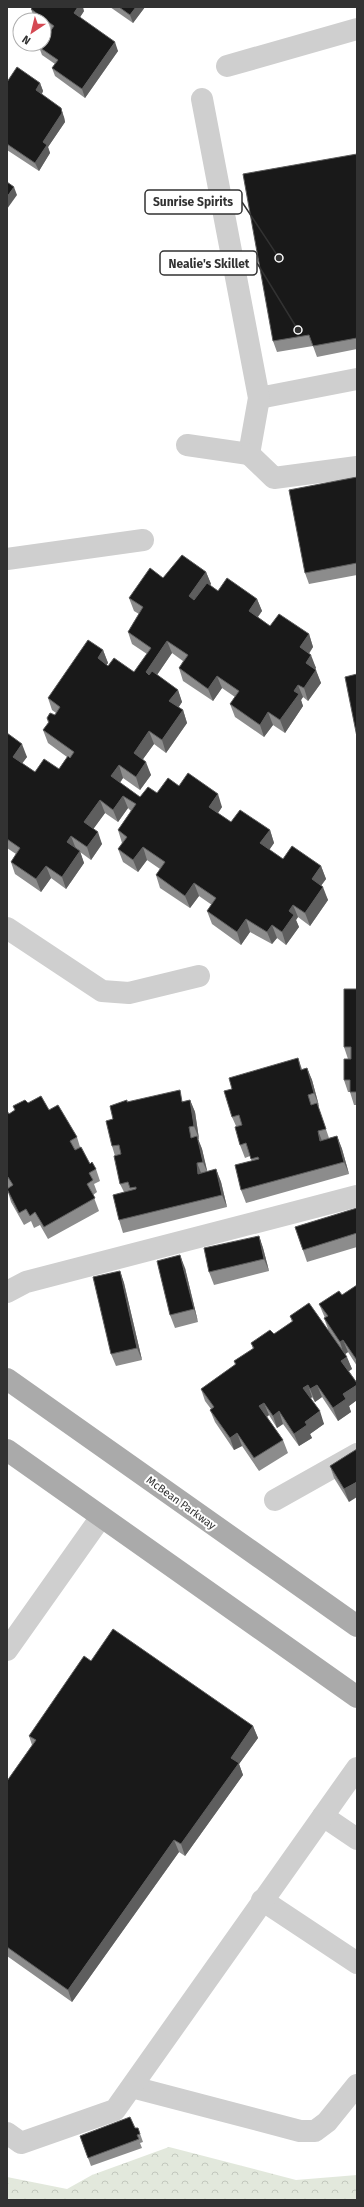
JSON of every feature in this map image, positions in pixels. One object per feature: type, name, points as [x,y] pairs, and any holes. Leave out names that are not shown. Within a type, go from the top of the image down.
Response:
[{"type":"main road","name":"McBean Parkway","points":[[7,1378],[357,1626]]},
{"type":"main road","points":[[7,1450],[357,1697]]},
{"type":"street","points":[[227,66],[357,29]]},
{"type":"street","points":[[202,99],[259,398],[249,454]]},
{"type":"street","points":[[259,398],[357,379]]},
{"type":"street","points":[[187,445],[249,454],[274,478],[357,467]]},
{"type":"street","points":[[7,559],[143,540]]},
{"type":"street","points":[[7,928],[102,991],[129,992],[199,976]]},
{"type":"street","points":[[7,1292],[26,1282],[357,1196]]},
{"type":"street","points":[[274,1500],[357,1454]]},
{"type":"street","points":[[7,1650],[101,1517]]},
{"type":"street","points":[[7,2133],[21,2143],[116,2110],[262,1900],[357,1768]]},
{"type":"street","points":[[323,1816],[357,1839]]},
{"type":"street","points":[[262,1900],[357,1963]]},
{"type":"street","points":[[132,2087],[300,2131],[314,2131],[326,2122],[357,2085]]},
{"type":"green space","points":[[169,2147],[296,2180],[357,2175],[357,2200],[7,2200],[7,2177],[67,2189],[92,2175]]},
{"type":"building","points":[[33,7],[78,7],[74,13],[115,42],[82,89],[52,68],[58,60],[46,52],[52,52],[52,29],[54,26],[52,25],[52,12],[35,12],[31,9]]},
{"type":"building","points":[[119,7],[136,7],[130,15]]},
{"type":"building","points":[[17,67],[40,83],[36,90],[61,108],[62,113],[43,142],[47,145],[35,163],[7,144],[7,82]]},
{"type":"building","points":[[357,154],[357,338],[313,346],[309,335],[273,341],[243,174]]},
{"type":"building","points":[[7,182],[14,187],[7,197]]},
{"type":"building","points":[[357,477],[357,563],[305,573],[289,490]]},
{"type":"building","points":[[182,555],[206,572],[189,596],[194,600],[207,583],[218,591],[227,578],[257,599],[249,611],[270,626],[279,614],[309,634],[300,647],[311,655],[306,663],[316,670],[304,688],[298,685],[294,691],[299,694],[280,720],[268,712],[260,725],[230,704],[239,691],[217,676],[208,689],[179,668],[188,655],[167,641],[146,672],[149,675],[152,671],[178,690],[169,701],[183,710],[162,740],[149,731],[134,753],[146,762],[136,777],[119,765],[111,776],[140,797],[148,787],[157,793],[168,778],[179,786],[188,773],[218,794],[209,807],[231,822],[240,810],[270,830],[260,843],[283,859],[292,846],[321,866],[312,879],[323,887],[305,913],[293,905],[289,911],[294,915],[282,932],[272,925],[267,932],[246,919],[237,932],[207,911],[216,898],[194,883],[185,896],[156,875],[165,862],[143,847],[133,860],[118,849],[127,837],[118,830],[136,804],[123,796],[113,810],[100,800],[84,822],[98,832],[87,847],[71,836],[67,842],[80,851],[62,877],[46,866],[36,879],[11,862],[20,848],[7,839],[7,733],[22,744],[13,757],[35,772],[44,759],[59,769],[68,756],[70,758],[74,752],[43,730],[49,722],[47,718],[50,713],[55,715],[60,707],[48,698],[88,640],[103,650],[98,658],[108,666],[114,658],[134,672],[151,648],[128,632],[143,607],[129,598],[150,568],[163,578]]},
{"type":"building","points":[[357,674],[357,737],[345,677]]},
{"type":"building","points":[[344,989],[357,989],[357,1092],[350,1092],[350,1080],[344,1080],[344,1059],[351,1059],[351,1047],[344,1047]]},
{"type":"building","points":[[298,1058],[301,1070],[307,1068],[314,1093],[308,1095],[311,1105],[317,1103],[326,1129],[318,1131],[320,1141],[337,1136],[344,1162],[241,1190],[235,1165],[259,1159],[258,1157],[251,1159],[246,1143],[240,1145],[235,1127],[242,1125],[239,1115],[232,1117],[224,1091],[232,1089],[229,1078]]},
{"type":"building","points":[[180,1090],[182,1102],[190,1100],[194,1126],[189,1127],[191,1138],[197,1136],[203,1162],[197,1163],[198,1174],[216,1169],[222,1195],[119,1220],[113,1195],[136,1189],[136,1187],[130,1188],[128,1182],[120,1184],[114,1156],[121,1154],[119,1145],[112,1146],[106,1121],[113,1119],[110,1106],[127,1100],[127,1102]]},
{"type":"building","points":[[41,1096],[49,1110],[58,1105],[77,1137],[70,1141],[75,1150],[81,1147],[90,1164],[92,1162],[96,1169],[89,1173],[93,1180],[87,1184],[95,1198],[44,1227],[35,1212],[30,1216],[26,1209],[19,1213],[7,1189],[13,1185],[8,1177],[7,1178],[7,1111],[9,1114],[15,1110],[13,1106],[25,1100],[28,1103]]},
{"type":"building","points":[[357,1208],[357,1233],[303,1250],[295,1227]]},
{"type":"building","points":[[259,1236],[264,1259],[209,1272],[204,1248]]},
{"type":"building","points":[[180,1255],[194,1309],[170,1315],[157,1261]]},
{"type":"building","points":[[120,1271],[137,1348],[111,1354],[93,1277]]},
{"type":"building","points":[[357,1285],[356,1359],[343,1340],[340,1342],[324,1318],[328,1316],[319,1304],[339,1291],[342,1295]]},
{"type":"building","points":[[309,1303],[347,1357],[341,1361],[357,1385],[343,1394],[346,1399],[333,1408],[317,1385],[310,1389],[308,1385],[303,1388],[320,1411],[305,1422],[307,1425],[294,1434],[279,1411],[273,1416],[264,1403],[259,1406],[283,1440],[254,1458],[237,1433],[230,1438],[210,1410],[214,1407],[201,1389],[236,1364],[234,1361],[254,1348],[251,1343],[270,1330],[274,1334],[293,1321],[290,1316]]},
{"type":"building","points":[[357,1449],[357,1482],[344,1489],[330,1466]]},
{"type":"building","points":[[113,1629],[253,1726],[231,1758],[239,1763],[181,1844],[174,1840],[68,1990],[7,1947],[7,1781],[36,1740],[29,1736],[84,1656],[91,1661]]},
{"type":"building","points":[[130,2117],[135,2128],[138,2128],[140,2134],[137,2135],[139,2139],[88,2158],[80,2136]]},
{"type":"place","name":"Sunrise Spirits","points":[[279,258]]},
{"type":"place","name":"Nealie's Skillet","points":[[298,330]]}]
